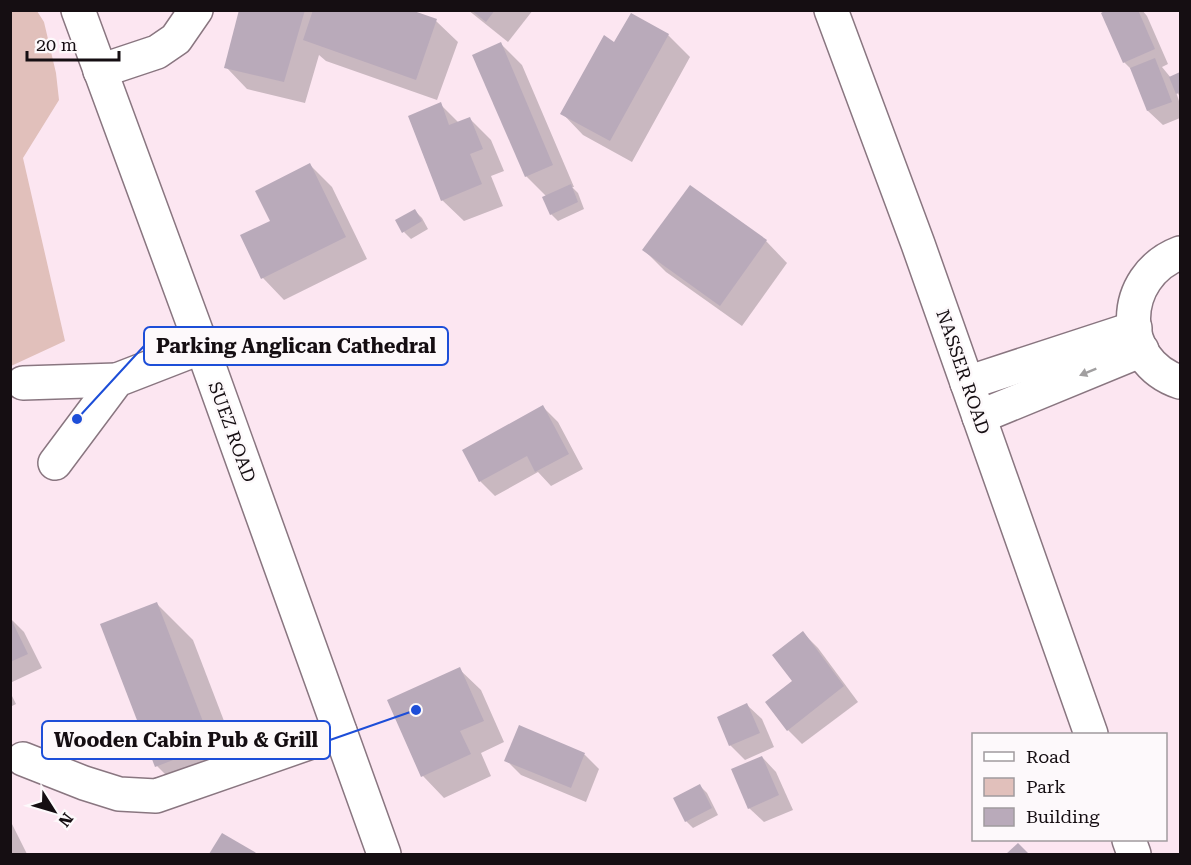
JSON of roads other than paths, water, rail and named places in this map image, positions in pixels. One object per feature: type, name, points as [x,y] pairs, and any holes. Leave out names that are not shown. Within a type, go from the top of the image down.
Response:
[{"type":"street","name":"SUEZ ROAD","points":[[78,10],[202,347],[384,855]]},
{"type":"street","points":[[100,71],[157,52],[176,39],[196,10]]},
{"type":"street","name":"NASSER ROAD","points":[[831,10],[918,244],[1091,733]]},
{"type":"street","points":[[1180,253],[1157,265],[1145,278],[1137,293],[1133,310],[1138,339],[1151,362],[1162,372],[1180,382]]},
{"type":"street","points":[[967,383],[1138,339]]},
{"type":"street","points":[[979,417],[1138,339]]},
{"type":"street","points":[[23,383],[117,380],[202,347]]},
{"type":"street","points":[[55,463],[117,380]]},
{"type":"street","points":[[23,759],[119,794],[156,796],[340,732]]},
{"type":"place","name":"Parking Anglican Cathedral","points":[[77,419]]},
{"type":"place","name":"Wooden Cabin Pub & Grill","points":[[416,710]]}]
